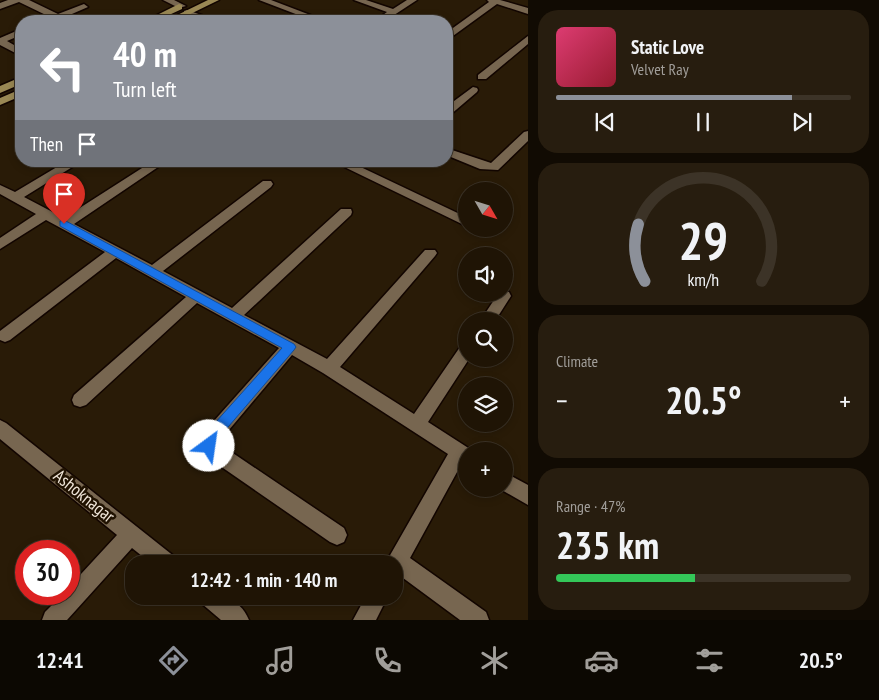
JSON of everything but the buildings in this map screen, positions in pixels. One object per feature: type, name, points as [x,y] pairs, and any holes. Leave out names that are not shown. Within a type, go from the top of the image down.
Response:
[{"type":"main road","points":[[176,15],[194,0]]},
{"type":"main road","points":[[166,15],[215,0]]},
{"type":"main road","points":[[0,90],[15,83]]},
{"type":"main road","points":[[0,102],[15,95]]},
{"type":"street","points":[[0,6],[16,0]]},
{"type":"street","points":[[22,0],[54,15]]},
{"type":"street","points":[[166,0],[197,15]]},
{"type":"street","points":[[262,0],[305,15]]},
{"type":"street","points":[[358,0],[394,12]]},
{"type":"street","points":[[389,15],[413,0]]},
{"type":"street","points":[[453,32],[493,1],[528,11]]},
{"type":"street","points":[[69,15],[84,7]]},
{"type":"street","points":[[0,41],[15,35]]},
{"type":"street","points":[[482,77],[528,39]]},
{"type":"street","points":[[0,41],[15,50]]},
{"type":"street","points":[[453,107],[473,90]]},
{"type":"street","points":[[453,154],[484,166],[494,167],[528,134]]},
{"type":"street","points":[[15,197],[66,167]]},
{"type":"street","points":[[64,224],[152,167]]},
{"type":"street","points":[[351,167],[458,218]]},
{"type":"street","points":[[153,272],[267,184]]},
{"type":"street","points":[[0,189],[329,368],[458,451]]},
{"type":"street","points":[[234,315],[346,212]]},
{"type":"street","points":[[0,244],[46,214]]},
{"type":"street","points":[[5,336],[116,251]]},
{"type":"street","points":[[329,368],[430,253]]},
{"type":"street","points":[[80,400],[196,296]]},
{"type":"street","points":[[290,347],[211,437],[209,446],[216,453],[338,534]]},
{"type":"street","points":[[417,424],[458,364]]},
{"type":"street","name":"Ashoknagar","points":[[0,428],[157,555]]},
{"type":"street","points":[[401,555],[458,462]]},
{"type":"street","points":[[513,486],[528,496]]},
{"type":"street","points":[[53,620],[131,534]]},
{"type":"street","points":[[403,569],[478,620]]},
{"type":"street","points":[[219,605],[238,620]]},
{"type":"street","points":[[364,620],[373,605]]},
{"type":"route","points":[[64,224],[290,347],[211,437],[209,446]]}]
